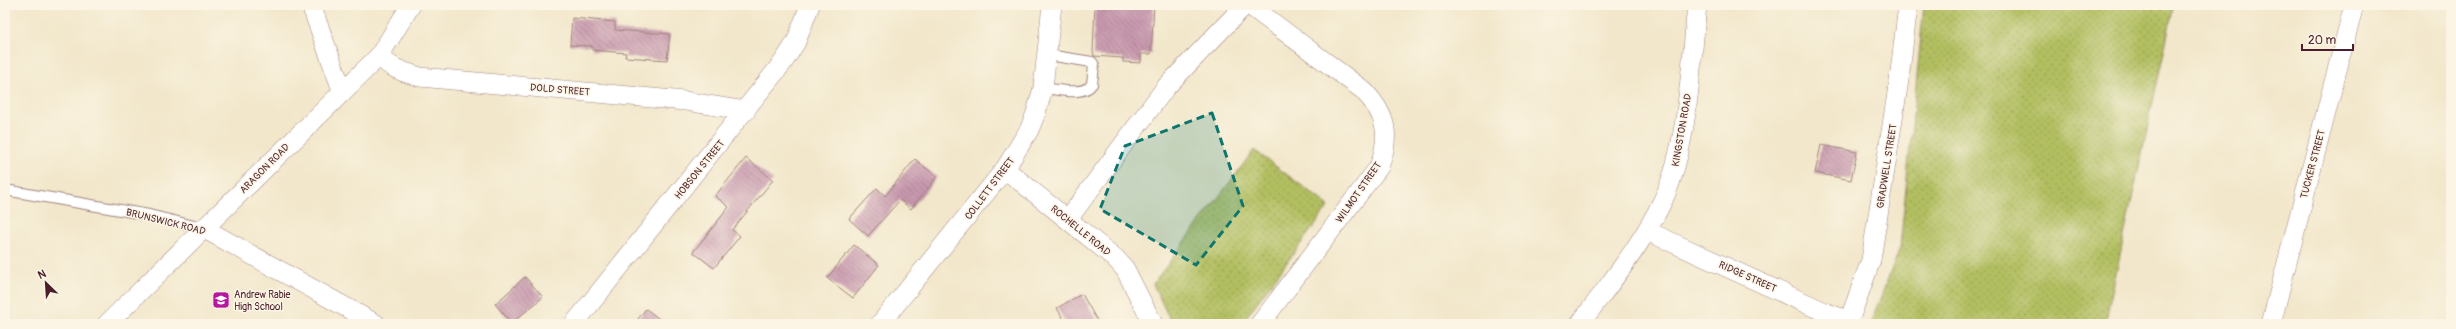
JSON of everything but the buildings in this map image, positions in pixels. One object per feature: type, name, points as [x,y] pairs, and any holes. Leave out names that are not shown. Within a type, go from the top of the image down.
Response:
[{"type":"street","points":[[310,5],[342,90]]},
{"type":"street","name":"ARAGON ROAD","points":[[107,324],[342,90],[379,56],[411,5]]},
{"type":"street","name":"HOBSON STREET","points":[[574,324],[746,111],[796,42],[810,5]]},
{"type":"street","name":"COLLETT STREET","points":[[880,324],[1005,169],[1036,114],[1043,88],[1048,56],[1052,5]]},
{"type":"street","points":[[1068,219],[1166,87],[1245,5]]},
{"type":"street","name":"WILMOT STREET","points":[[1249,5],[1363,90],[1377,104],[1384,119],[1385,135],[1385,150],[1379,167],[1260,324]]},
{"type":"street","name":"KINGSTON ROAD","points":[[1580,324],[1647,231],[1664,198],[1676,166],[1689,82],[1697,5]]},
{"type":"street","name":"GRADWELL STREET","points":[[1849,322],[1871,260],[1899,80],[1908,5]]},
{"type":"street","name":"TUCKER STREET","points":[[2271,324],[2354,5]]},
{"type":"street","name":"DOLD STREET","points":[[379,56],[386,64],[398,71],[420,77],[685,100],[746,111]]},
{"type":"street","name":"ROCHELLE ROAD","points":[[1005,169],[1105,248],[1125,269],[1153,324]]},
{"type":"street","name":"BRUNSWICK ROAD","points":[[203,228],[376,324]]},
{"type":"street","name":"RIDGE STREET","points":[[1647,231],[1849,322]]},
{"type":"lane","points":[[1043,88],[1079,91],[1088,89],[1092,84],[1094,65],[1092,62],[1048,56]]},
{"type":"lane","name":"BRUNSWICK ROAD","points":[[5,190],[149,215],[203,228]]},
{"type":"highlighted area","points":[[1212,113],[1243,206],[1196,265],[1100,209],[1125,146]]},
{"type":"green space","points":[[1924,5],[2174,5],[2105,324],[1870,324],[1900,248]]},
{"type":"green space","points":[[1254,150],[1329,206],[1241,324],[1172,324],[1153,284]]},
{"type":"place","name":"Andrew Rabie High School","points":[[221,300]]}]
